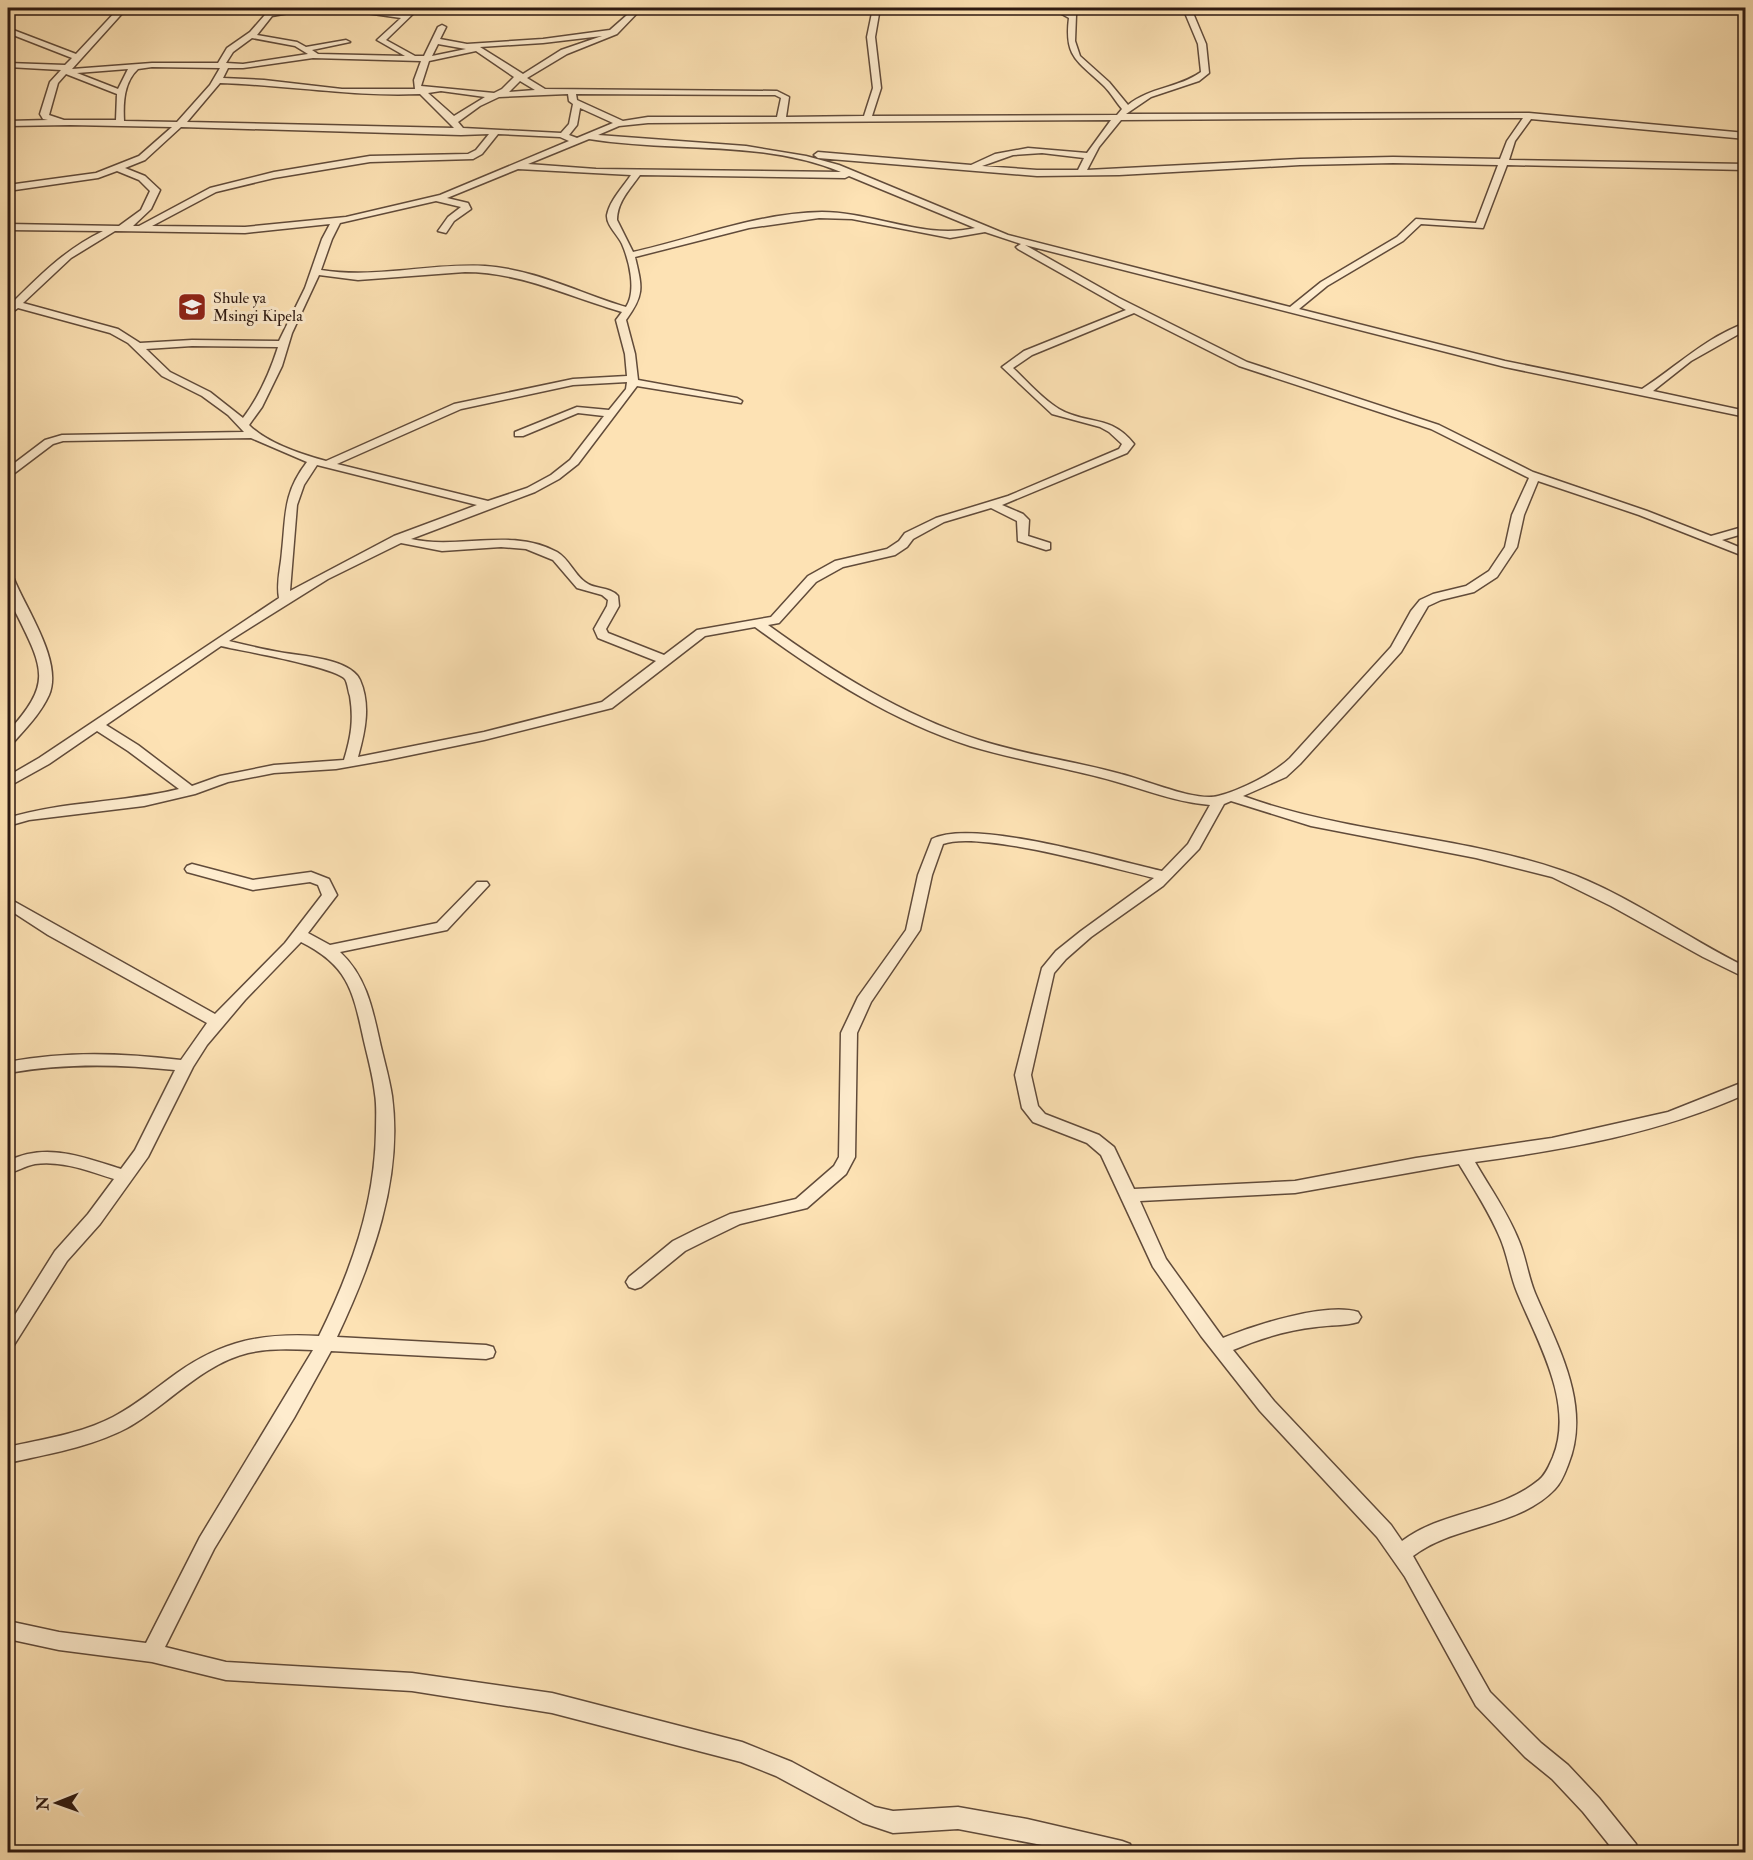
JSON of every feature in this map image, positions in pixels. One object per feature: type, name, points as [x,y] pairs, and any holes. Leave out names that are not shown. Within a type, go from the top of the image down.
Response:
[{"type":"street","points":[[70,122],[53,120],[44,114],[51,88],[123,8]]},
{"type":"street","points":[[8,188],[98,175],[142,158],[179,124],[218,80],[230,50],[251,36],[272,11],[314,8]]},
{"type":"street","points":[[335,8],[406,16]]},
{"type":"street","points":[[416,8],[381,40],[395,50],[424,59]]},
{"type":"street","points":[[430,131],[497,95],[521,77],[572,50],[598,41],[614,32],[625,24],[639,8]]},
{"type":"street","points":[[868,120],[877,89],[877,71],[871,37],[876,8]]},
{"type":"street","points":[[1054,8],[1072,17],[1069,39],[1079,63],[1112,90],[1128,110]]},
{"type":"street","points":[[1081,172],[1089,156],[1128,110],[1148,95],[1205,73],[1202,44],[1189,13],[1194,8]]},
{"type":"street","points":[[442,27],[437,41],[424,59],[417,83],[419,91],[452,120],[461,132]]},
{"type":"street","points":[[8,30],[78,58],[138,66]]},
{"type":"street","points":[[464,45],[524,42],[614,32]]},
{"type":"street","points":[[251,36],[292,42],[306,48],[316,56]]},
{"type":"street","points":[[437,41],[476,49],[543,92]]},
{"type":"street","points":[[306,48],[346,42]]},
{"type":"street","points":[[524,42],[532,47],[572,50]]},
{"type":"street","points":[[8,65],[67,71],[138,66],[255,65],[282,59],[316,56],[424,59],[476,49]]},
{"type":"street","points":[[120,124],[121,93],[126,76],[138,66]]},
{"type":"street","points":[[67,71],[121,93]]},
{"type":"street","points":[[218,80],[264,82],[342,91],[441,89],[497,95],[572,91],[777,93],[785,97],[781,120]]},
{"type":"street","points":[[572,91],[573,100],[577,103],[621,123]]},
{"type":"street","points":[[595,110],[613,91]]},
{"type":"street","points":[[563,136],[573,125],[577,103]]},
{"type":"street","points":[[1293,309],[1324,284],[1400,239],[1419,222],[1480,226],[1511,141],[1529,116]]},
{"type":"street","points":[[8,227],[244,230],[337,221],[436,199],[621,123],[648,120],[1529,116],[1744,135]]},
{"type":"street","points":[[8,124],[70,122],[495,132],[733,148],[785,155],[826,164],[989,229],[1134,310],[1243,364],[1435,427],[1535,476],[1621,505],[1746,554]]},
{"type":"street","points":[[137,230],[170,214],[194,197],[231,185],[352,161],[470,157],[479,152],[495,132]]},
{"type":"street","points":[[970,169],[1014,150],[1039,149],[1089,156]]},
{"type":"street","points":[[785,155],[823,155],[970,169],[1081,172],[1300,162],[1505,161],[1746,167]]},
{"type":"street","points":[[515,166],[549,171],[852,175]]},
{"type":"street","points":[[12,308],[68,256],[140,216],[154,197],[154,190],[142,178],[119,168]]},
{"type":"street","points":[[8,781],[44,761],[219,642],[324,576],[398,539],[531,490],[555,477],[574,462],[625,398],[633,381],[631,357],[621,320],[636,296],[631,255],[612,215],[615,204],[639,172]]},
{"type":"street","points":[[436,199],[465,206],[466,209],[451,219],[443,231]]},
{"type":"street","points":[[631,255],[692,242],[767,220],[806,215],[864,217],[947,234],[989,229]]},
{"type":"street","points":[[244,424],[257,407],[316,272],[327,239],[337,221]]},
{"type":"street","points":[[8,234],[41,227]]},
{"type":"street","points":[[1005,237],[1293,309],[1429,346],[1642,394],[1746,414]]},
{"type":"street","points":[[316,272],[367,277],[465,269],[509,272],[544,280],[595,302],[626,310]]},
{"type":"street","points":[[12,308],[114,331],[137,346],[164,373],[206,394],[244,424],[253,435]]},
{"type":"street","points":[[8,822],[27,816],[144,802],[190,791],[225,779],[274,769],[350,762],[484,736],[607,705],[700,633],[775,620],[812,579],[839,564],[891,552],[924,527],[945,518],[993,505],[1128,447],[1122,435],[1105,424],[1072,418],[1050,409],[1007,367],[1028,353],[1134,310]]},
{"type":"street","points":[[1642,394],[1666,378],[1687,359],[1746,326]]},
{"type":"street","points":[[137,346],[192,343],[284,344]]},
{"type":"street","points":[[327,464],[445,411],[491,397],[573,382],[633,381],[737,401]]},
{"type":"street","points":[[519,434],[577,410],[612,414]]},
{"type":"street","points":[[8,473],[49,442],[62,438],[253,435],[314,461],[489,505]]},
{"type":"street","points":[[285,599],[282,579],[287,560],[291,502],[314,461]]},
{"type":"street","points":[[1535,476],[1518,515],[1511,547],[1493,574],[1470,589],[1437,597],[1424,603],[1417,611],[1396,649],[1295,761],[1281,774],[1225,798],[1194,846],[1165,876],[1061,955],[1047,972],[1023,1075],[1030,1108],[1039,1118],[1094,1139],[1108,1150],[1159,1262],[1220,1347],[1267,1406],[1384,1531],[1412,1571],[1441,1627],[1483,1699],[1533,1750],[1560,1772],[1591,1805],[1628,1852]]},
{"type":"street","points":[[993,505],[1023,520],[1022,538],[1046,546]]},
{"type":"street","points":[[1712,540],[1746,529]]},
{"type":"street","points":[[398,539],[447,547],[516,543],[553,555],[562,562],[580,585],[607,592],[614,600],[600,629],[602,635],[665,660]]},
{"type":"street","points":[[8,579],[15,603],[44,653],[48,686],[27,720],[8,740]]},
{"type":"street","points":[[759,624],[785,645],[919,723],[1004,751],[1118,777],[1187,800],[1225,798],[1316,825],[1391,837],[1530,866],[1560,875],[1650,919],[1746,973]]},
{"type":"street","points":[[219,642],[277,656],[327,664],[346,673],[353,680],[360,717],[360,732],[350,762]]},
{"type":"street","points":[[96,725],[133,748],[190,791]]},
{"type":"street","points":[[635,1282],[678,1246],[703,1234],[736,1219],[801,1204],[840,1170],[847,1157],[849,1033],[864,1001],[913,930],[925,874],[936,842],[943,838],[959,837],[1017,842],[1165,876]]},
{"type":"street","points":[[8,1340],[61,1256],[94,1219],[142,1153],[185,1066],[217,1022],[300,935],[330,895],[324,882],[311,877],[253,885],[192,869]]},
{"type":"street","points":[[328,950],[442,927],[482,885]]},
{"type":"street","points":[[8,903],[53,932],[217,1022]]},
{"type":"street","points":[[152,1653],[186,1580],[327,1344],[358,1274],[377,1203],[387,1140],[387,1103],[382,1071],[358,985],[344,965],[328,950],[300,935]]},
{"type":"street","points":[[8,1067],[37,1062],[106,1057],[185,1066]]},
{"type":"street","points":[[1128,1196],[1298,1187],[1412,1164],[1639,1127],[1746,1087]]},
{"type":"street","points":[[8,1168],[49,1157],[73,1160],[126,1177]]},
{"type":"street","points":[[1400,1554],[1415,1540],[1437,1529],[1519,1503],[1548,1485],[1563,1459],[1570,1435],[1568,1410],[1544,1330],[1526,1293],[1515,1254],[1464,1157]]},
{"type":"street","points":[[1220,1347],[1275,1325],[1302,1320],[1352,1317]]},
{"type":"street","points":[[8,1455],[84,1438],[108,1428],[132,1415],[187,1376],[234,1350],[271,1342],[486,1352]]},
{"type":"street","points":[[8,1630],[59,1641],[152,1653],[226,1671],[412,1682],[552,1703],[742,1752],[783,1769],[871,1816],[893,1822],[958,1818],[1027,1830],[1122,1852]]},
{"type":"place","name":"Shule ya Msingi Kipela","points":[[192,307]]}]
